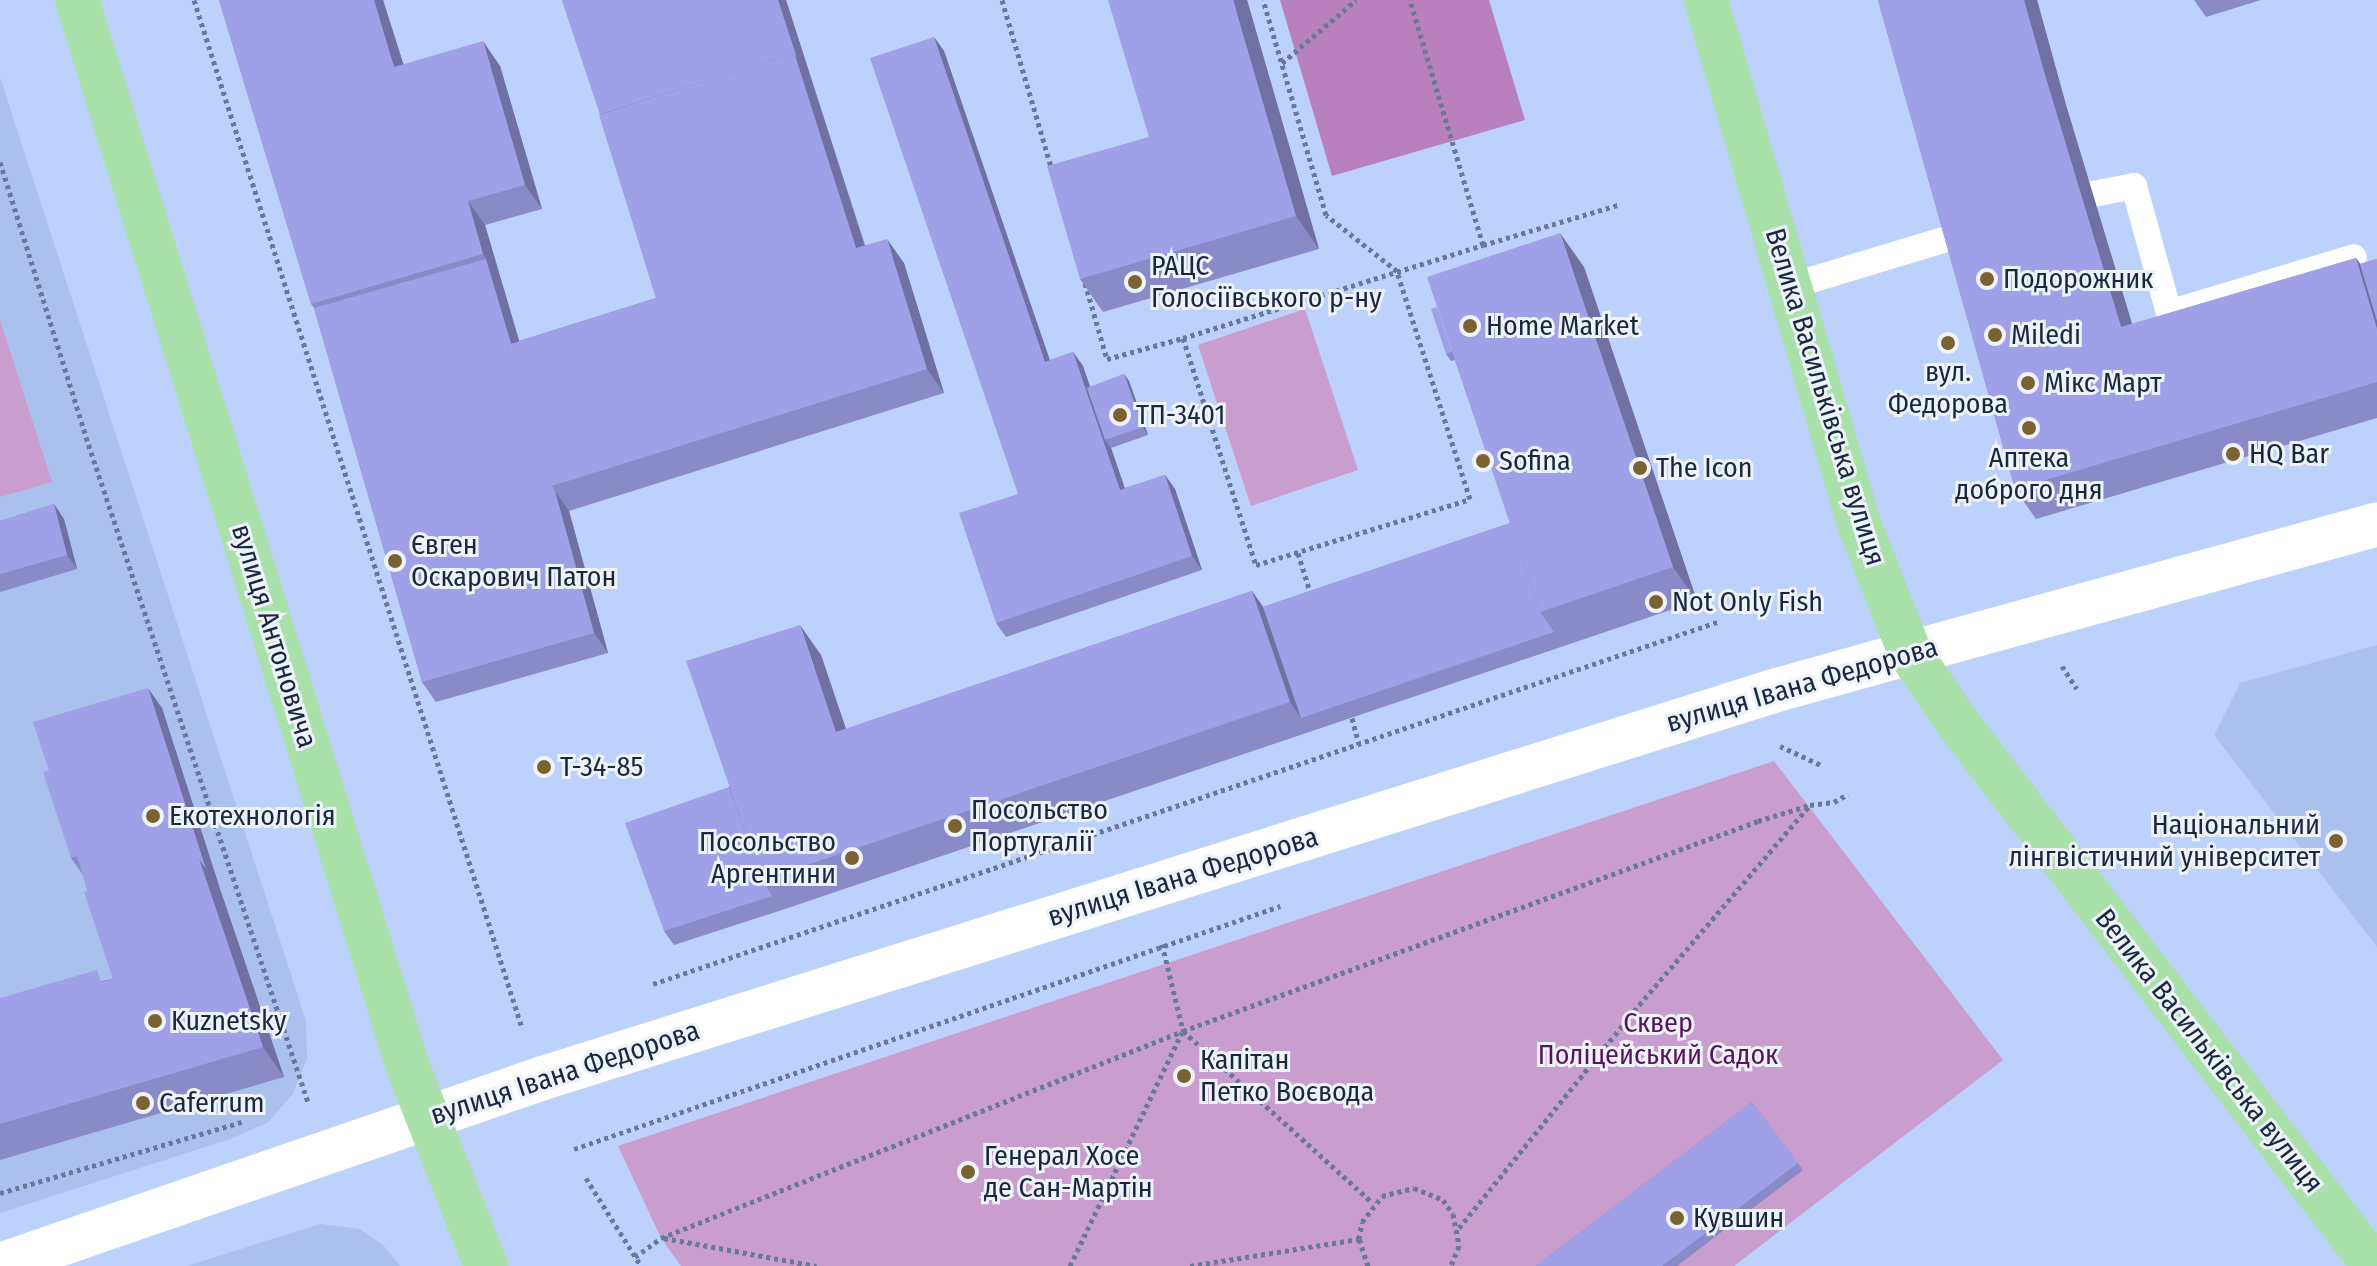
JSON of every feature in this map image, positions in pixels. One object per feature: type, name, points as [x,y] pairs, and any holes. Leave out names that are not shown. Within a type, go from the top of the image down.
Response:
[{"type":"main road","name":"вулиця Антоновича","points":[[77,0],[425,1118],[486,1266]]},
{"type":"main road","name":"Велика Васильківська вулиця","points":[[1706,0],[1859,524],[1910,653],[1957,722],[2374,1266]]},
{"type":"main road","name":"вулиця Івана Федорова","points":[[0,1265],[425,1118],[1770,692],[2377,524]]},
{"type":"lane","points":[[2093,194],[2134,186],[2169,313],[2354,257]]},
{"type":"lane","points":[[1791,286],[1957,236]]},
{"type":"path","points":[[194,0],[520,1029],[535,1024]]},
{"type":"path","points":[[1002,0],[1055,181]]},
{"type":"path","points":[[1183,338],[1256,565],[1470,499],[1397,271],[1326,215],[1263,0]]},
{"type":"path","points":[[1282,63],[1356,0]]},
{"type":"path","points":[[1410,0],[1483,245]]},
{"type":"path","points":[[0,162],[86,437],[310,1101],[295,1106]]},
{"type":"path","points":[[1081,270],[1107,359],[1618,205]]},
{"type":"path","points":[[1298,553],[1315,607]]},
{"type":"path","points":[[640,988],[1720,621]]},
{"type":"path","points":[[1352,718],[1359,744]]},
{"type":"path","points":[[1777,745],[1823,766]]},
{"type":"path","points":[[635,1257],[661,1238],[1183,1031],[1810,805],[1834,802],[1848,794]]},
{"type":"path","points":[[1459,1228],[1634,1011],[1810,805]]},
{"type":"path","points":[[574,1149],[1282,905]]},
{"type":"path","points":[[1162,944],[1183,1031],[1373,1203]]},
{"type":"path","points":[[1070,1266],[1183,1031]]},
{"type":"path","points":[[0,1193],[251,1119]]},
{"type":"path","points":[[586,1178],[641,1266]]},
{"type":"path","points":[[1368,1266],[1359,1239],[1362,1222],[1373,1203],[1397,1189],[1422,1190],[1443,1200],[1459,1228],[1459,1246],[1451,1266]]},
{"type":"path","points":[[661,1238],[816,1266]]},
{"type":"path","points":[[1190,1266],[1359,1239]]},
{"type":"shaded area","points":[[1280,0],[1489,0],[1525,120],[1332,176]]},
{"type":"shaded area","points":[[0,77],[306,1021],[307,1058],[293,1094],[267,1123],[230,1139],[0,1213]]},
{"type":"shaded area","name":"Національний лінгвістичний університет","points":[[2377,645],[2377,947],[2214,735],[2240,683]]},
{"type":"shaded area","points":[[320,1224],[360,1229],[384,1246],[400,1266],[187,1266]]},
{"type":"green space","points":[[1305,309],[1358,470],[1251,506],[1198,345]]},
{"type":"green space","points":[[0,320],[52,482],[0,497]]},
{"type":"green space","name":"Сквер Поліцейський Садок","points":[[1774,761],[2003,1060],[1734,1266],[681,1266],[661,1238],[618,1146]]},
{"type":"building","points":[[219,0],[374,0],[394,67],[483,41],[525,185],[468,201],[483,254],[311,304]]},
{"type":"building","points":[[562,0],[778,0],[797,58],[794,53],[600,114]]},
{"type":"building","points":[[1108,0],[1233,0],[1296,216],[1080,279],[1047,166],[1149,137]]},
{"type":"building","points":[[1878,0],[2024,0],[2121,327],[2356,258],[2377,329],[2377,382],[2015,489]]},
{"type":"building","points":[[934,37],[1045,362],[1073,352],[1120,490],[1165,475],[1192,556],[996,623],[959,513],[1018,494],[870,58]]},
{"type":"building","points":[[794,53],[856,248],[887,239],[927,369],[552,486],[507,345],[656,298],[599,115]]},
{"type":"building","points":[[1560,233],[1673,567],[1540,612],[1427,277]]},
{"type":"building","points":[[486,259],[511,344],[507,345],[555,491],[594,633],[422,682],[314,308]]},
{"type":"building","points":[[2377,259],[2377,321],[2360,264]]},
{"type":"building","points":[[1437,307],[1452,352],[1446,354],[1431,309]]},
{"type":"building","name":"ТП-3401","points":[[1124,374],[1143,427],[1105,440],[1087,388]]},
{"type":"building","points":[[54,504],[67,555],[0,574],[0,521]]},
{"type":"building","points":[[1510,523],[1540,612],[1554,632],[1301,718],[1263,607]]},
{"type":"building","points":[[1252,591],[1290,702],[762,880],[686,661],[800,625],[836,732]]},
{"type":"building","points":[[148,688],[206,869],[199,859],[88,891],[77,856],[71,858],[43,772],[49,771],[33,722]]},
{"type":"building","points":[[729,787],[762,880],[772,896],[664,931],[625,823]]},
{"type":"building","name":"Kuznetsky","points":[[199,859],[263,1047],[0,1124],[0,998],[97,970],[101,982],[113,979],[84,892]]},
{"type":"building","name":"Кувшин","points":[[1752,1102],[1798,1163],[1662,1266],[1536,1266]]},
{"type":"place","name":"Подорожник","points":[[1987,279]]},
{"type":"place","name":"РАЦС Голосіївського р-ну","points":[[1135,282]]},
{"type":"place","name":"Home Market","points":[[1470,326]]},
{"type":"place","name":"Miledi","points":[[1995,335]]},
{"type":"place","name":"вул. Федорова","points":[[1948,343]]},
{"type":"place","name":"Мікс Март","points":[[2028,383]]},
{"type":"place","name":"ТП-3401","points":[[1120,415]]},
{"type":"place","name":"Аптека доброго дня","points":[[2029,428]]},
{"type":"place","name":"HQ Bar","points":[[2233,454]]},
{"type":"place","name":"Sоfina","points":[[1483,461]]},
{"type":"place","name":"The Icon","points":[[1640,468]]},
{"type":"place","name":"Євген Оскарович Патон","points":[[395,561]]},
{"type":"place","name":"Not Only Fish","points":[[1656,602]]},
{"type":"place","name":"Т-34-85","points":[[544,767]]},
{"type":"place","name":"Екотехнологія","points":[[153,816]]},
{"type":"place","name":"Посольство Португалії","points":[[955,826]]},
{"type":"place","name":"Національний лінгвістичний університет","points":[[2336,841]]},
{"type":"place","name":"Посольство Аргентини","points":[[852,858]]},
{"type":"place","name":"Kuznetsky","points":[[155,1021]]},
{"type":"place","name":"Капітан Петко Воєвода","points":[[1184,1076]]},
{"type":"place","name":"Caferrum","points":[[143,1103]]},
{"type":"place","name":"Генерал Хосе де Сан-Мартін","points":[[968,1172]]},
{"type":"place","name":"Кувшин","points":[[1677,1218]]}]
